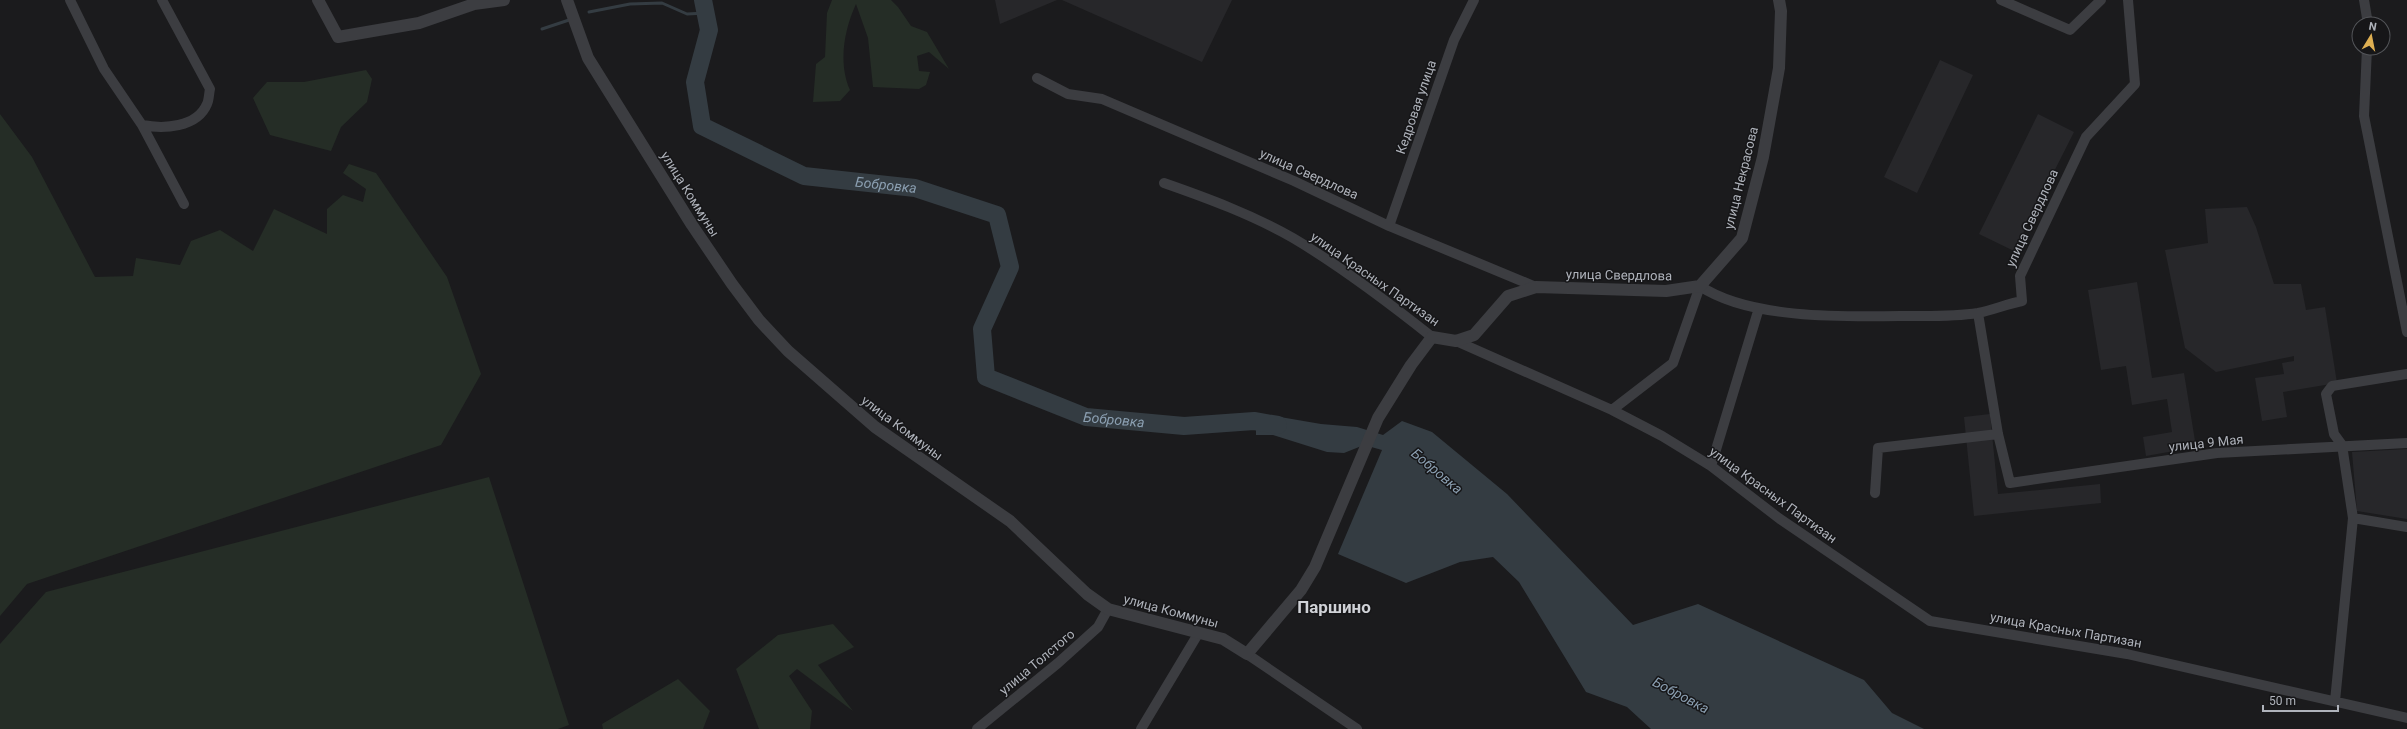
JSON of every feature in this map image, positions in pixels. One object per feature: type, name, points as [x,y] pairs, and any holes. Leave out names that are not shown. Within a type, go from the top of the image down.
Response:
[{"type":"street","points":[[70,0],[104,69],[142,125],[184,204]]},
{"type":"street","points":[[142,125],[158,128],[193,122],[207,104],[210,89],[162,0]]},
{"type":"street","points":[[318,0],[338,37],[419,23],[474,4],[504,0]]},
{"type":"street","name":"улица Коммуны","points":[[567,0],[588,58],[692,225],[759,320],[788,351],[875,427],[1010,521],[1088,594],[1108,609],[1198,634],[1223,639],[1357,729]]},
{"type":"street","name":"Кедровая улица","points":[[1388,226],[1454,40],[1474,0]]},
{"type":"street","name":"улица Некрасова","points":[[1612,410],[1673,363],[1700,286],[1742,238],[1763,157],[1778,68],[1781,11],[1779,0]]},
{"type":"street","points":[[2001,0],[2070,30],[2101,0]]},
{"type":"street","name":"улица Свердлова","points":[[1037,78],[1068,94],[1102,99],[1294,181],[1388,226],[1536,287],[1666,291],[1700,286],[1713,296],[1759,308],[1812,315],[1873,316],[1978,313],[2022,300],[2020,276],[2086,137],[2135,84],[2128,0]]},
{"type":"street","points":[[2364,0],[2367,16]]},
{"type":"street","points":[[2367,56],[2364,116],[2407,332]]},
{"type":"street","name":"улица Красных Партизан","points":[[1164,183],[1206,197],[1292,238],[1378,294],[1432,337],[1456,341],[1612,410],[1662,436],[1711,466],[1780,519],[1930,621],[2127,654],[2407,718]]},
{"type":"street","points":[[1456,341],[1474,335],[1508,296],[1536,287]]},
{"type":"street","points":[[1711,466],[1759,308]]},
{"type":"street","points":[[1875,493],[1878,448],[1998,434],[1978,313]]},
{"type":"street","points":[[1247,654],[1297,595],[1315,567],[1378,418],[1411,365],[1432,337]]},
{"type":"street","points":[[2335,702],[2353,518],[2342,444],[2334,434],[2326,394],[2332,386],[2407,374]]},
{"type":"street","name":"улица 9 Мая","points":[[1998,434],[2010,483],[2217,453],[2342,444],[2407,443]]},
{"type":"street","points":[[2353,518],[2407,527]]},
{"type":"street","name":"улица Толстого","points":[[977,729],[1058,664],[1098,627],[1108,609]]},
{"type":"street","points":[[1141,729],[1198,634]]},
{"type":"shaded area","points":[[832,0],[891,0],[898,7],[911,26],[927,32],[949,69],[929,52],[917,56],[919,71],[930,72],[926,85],[919,89],[873,87],[868,38],[856,4],[848,25],[843,58],[846,80],[850,90],[840,101],[813,102],[816,64],[825,57],[827,13]]},
{"type":"shaded area","points":[[995,0],[1057,0],[1000,24]]},
{"type":"shaded area","points":[[1062,0],[1232,0],[1202,62]]},
{"type":"shaded area","points":[[1940,60],[1973,75],[1917,193],[1884,177]]},
{"type":"shaded area","points":[[366,70],[372,79],[367,102],[341,127],[331,151],[270,135],[253,98],[267,82],[304,82]]},
{"type":"shaded area","points":[[0,114],[32,157],[95,277],[133,276],[136,258],[180,265],[191,241],[220,230],[253,251],[274,209],[327,234],[327,209],[343,195],[363,202],[366,189],[343,173],[349,164],[376,173],[447,277],[481,374],[441,445],[27,584],[0,616]]},
{"type":"shaded area","points":[[2038,114],[2074,132],[2014,251],[1979,234]]},
{"type":"shaded area","points":[[2247,207],[2256,227],[2274,284],[2301,284],[2306,310],[2325,307],[2337,383],[2283,392],[2287,417],[2262,421],[2255,378],[2284,374],[2282,363],[2294,361],[2294,356],[2216,372],[2185,348],[2165,250],[2208,243],[2205,209]]},
{"type":"shaded area","points":[[2137,282],[2152,378],[2184,373],[2196,447],[2146,456],[2143,437],[2172,432],[2167,399],[2132,405],[2126,366],[2101,370],[2088,290]]},
{"type":"shaded area","points":[[1990,414],[1998,494],[2100,484],[2101,503],[1974,516],[1964,417]]},
{"type":"shaded area","points":[[2407,449],[2407,519],[2357,511],[2352,452]]},
{"type":"shaded area","points":[[489,477],[569,725],[558,729],[0,729],[0,644],[46,592]]},
{"type":"shaded area","points":[[833,624],[854,647],[818,665],[853,711],[797,669],[789,676],[812,711],[810,729],[759,729],[736,669],[778,635]]},
{"type":"shaded area","points":[[678,679],[710,711],[703,729],[603,729],[602,724]]},
{"type":"water","points":[[1256,413],[1321,424],[1357,427],[1383,435],[1402,421],[1432,432],[1507,494],[1633,625],[1698,604],[1864,680],[1892,713],[1924,729],[1651,729],[1627,707],[1586,692],[1519,582],[1493,557],[1460,562],[1406,583],[1338,554],[1382,450],[1364,445],[1344,453],[1327,452],[1273,435],[1256,435]]},
{"type":"waterway","name":"Бобровка","points":[[703,0],[709,30],[695,82],[702,126],[804,176],[915,188],[997,215],[1010,267],[982,329],[986,377],[1086,417],[1184,426],[1254,421],[1278,425]]},
{"type":"waterway","points":[[589,12],[630,4],[662,3],[687,14],[706,13]]},
{"type":"waterway","points":[[542,29],[569,20]]},
{"type":"district","name":"Паршино","points":[[1334,607]]}]
